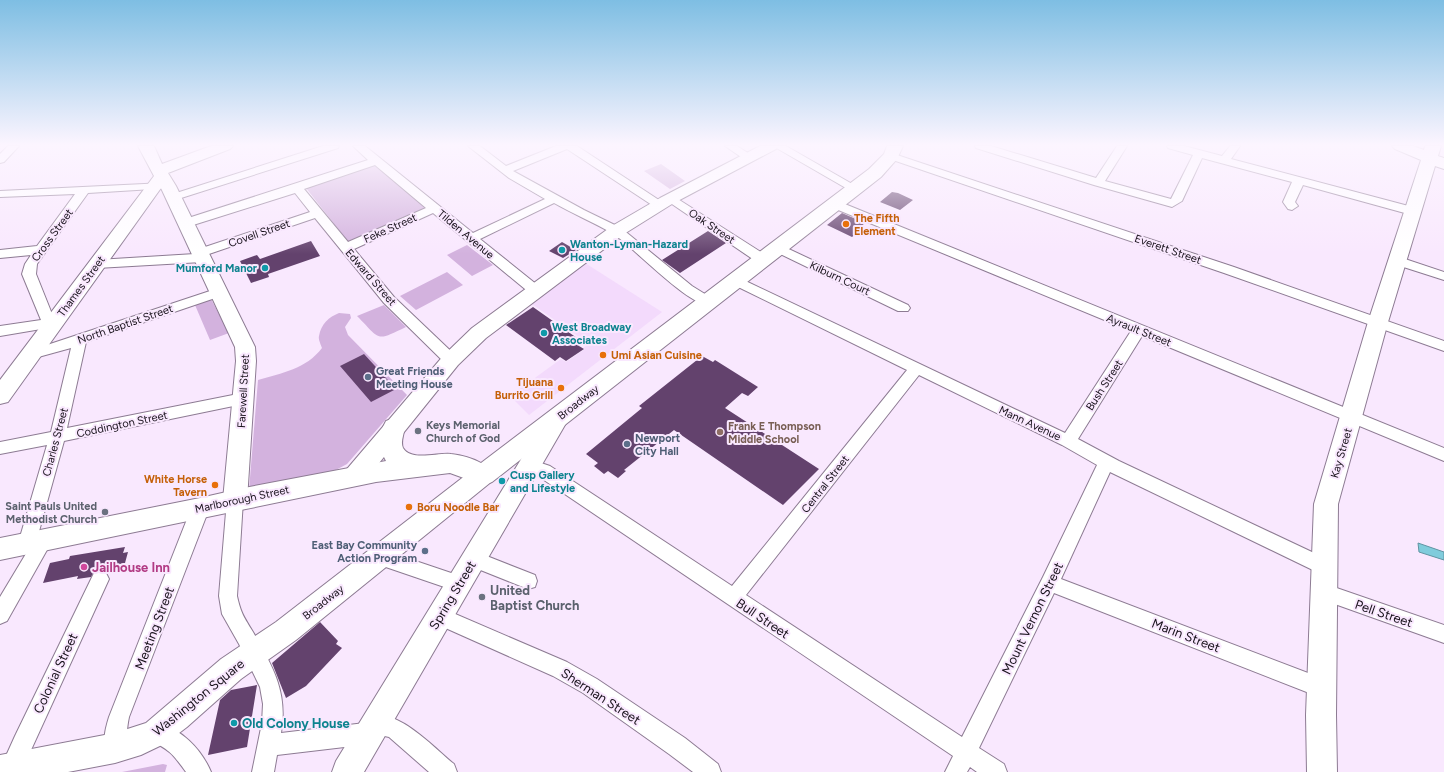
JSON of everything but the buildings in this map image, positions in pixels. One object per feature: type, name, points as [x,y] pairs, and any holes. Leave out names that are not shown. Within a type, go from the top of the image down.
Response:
[{"type":"main road","name":"Broadway","points":[[483,475],[708,302],[735,280],[758,256],[778,248],[864,182]]},
{"type":"main road","points":[[394,427],[390,438],[390,447],[394,454],[409,462],[427,465]]},
{"type":"main road","name":"Marlborough Street","points":[[0,549],[355,476],[427,465],[456,464],[472,468],[483,475]]},
{"type":"street","points":[[0,194],[84,190],[167,182]]},
{"type":"street","points":[[186,223],[314,182]]},
{"type":"street","name":"Tilden Avenue","points":[[402,182],[536,291]]},
{"type":"street","points":[[525,182],[554,199],[617,231],[681,284],[708,302]]},
{"type":"street","name":"Oak Street","points":[[632,182],[758,256]]},
{"type":"street","points":[[355,476],[451,360],[479,333],[617,231],[665,201],[701,182]]},
{"type":"street","points":[[843,182],[855,189]]},
{"type":"street","name":"Everett Street","points":[[981,182],[1444,346]]},
{"type":"street","points":[[1095,182],[1172,203],[1176,201],[1185,182]]},
{"type":"street","points":[[1292,206],[1289,202],[1298,182]]},
{"type":"street","points":[[1306,182],[1412,211]]},
{"type":"street","name":"Kay Street","points":[[1322,772],[1322,688],[1326,504],[1366,369],[1396,260],[1412,211],[1424,182]]},
{"type":"street","name":"Farewell Street","points":[[163,183],[186,223],[245,347],[246,361],[234,500],[228,596],[231,614],[254,653],[270,686],[273,704],[269,745],[263,772]]},
{"type":"street","name":"Thames Street","points":[[0,396],[7,379],[31,354],[97,264],[163,183]]},
{"type":"street","name":"Edward Street","points":[[297,188],[389,300],[451,360]]},
{"type":"street","name":"Cross Street","points":[[54,323],[46,317],[29,274],[31,264],[84,190]]},
{"type":"street","points":[[471,239],[554,199]]},
{"type":"street","name":"Ayrault Street","points":[[835,204],[1444,455]]},
{"type":"street","name":"Feke Street","points":[[345,248],[435,208]]},
{"type":"street","name":"Covell Street","points":[[97,264],[201,255],[318,213]]},
{"type":"street","name":"Kilburn Court","points":[[778,248],[903,308]]},
{"type":"street","points":[[0,254],[41,250]]},
{"type":"street","points":[[1396,260],[1444,276]]},
{"type":"street","name":"Mann Avenue","points":[[735,280],[1068,441],[1106,463],[1325,580]]},
{"type":"street","name":"North Baptist Street","points":[[31,354],[219,292]]},
{"type":"street","points":[[0,331],[54,323]]},
{"type":"street","name":"Bush Street","points":[[1068,441],[1139,330]]},
{"type":"street","name":"Charles Street","points":[[0,615],[35,542],[80,339]]},
{"type":"street","name":"Central Street","points":[[733,598],[867,432],[916,368]]},
{"type":"street","name":"Coddington Street","points":[[0,448],[57,438],[243,399]]},
{"type":"street","name":"Spring Street","points":[[346,772],[558,418]]},
{"type":"street","name":"Mount Vernon Street","points":[[956,772],[1050,583],[1106,463]]},
{"type":"street","name":"Bull Street","points":[[529,466],[544,471],[996,772]]},
{"type":"street","name":"Broadway","points":[[254,653],[286,631],[483,475]]},
{"type":"street","name":"Meeting Street","points":[[115,748],[114,732],[200,509]]},
{"type":"street","points":[[380,557],[459,584]]},
{"type":"street","points":[[474,559],[528,581]]},
{"type":"street","name":"Colonial Street","points":[[6,769],[24,739],[100,579]]},
{"type":"street","name":"Pell Street","points":[[1325,580],[1444,634]]},
{"type":"street","name":"Marin Street","points":[[1050,583],[1322,688]]},
{"type":"street","name":"Sherman Street","points":[[439,616],[527,653],[578,679],[677,746],[710,772]]},
{"type":"street","name":"Washington Square","points":[[6,769],[115,748],[136,742],[156,733],[177,717],[231,669],[254,653]]},
{"type":"street","points":[[269,745],[387,726],[400,733],[446,772]]},
{"type":"street","points":[[156,733],[168,736],[177,742],[200,772]]},
{"type":"shaded area","points":[[323,182],[397,182],[429,208],[349,243],[306,188]]},
{"type":"shaded area","points":[[660,182],[683,182],[670,189]]},
{"type":"shaded area","points":[[467,245],[493,265],[472,276],[447,255]]},
{"type":"shaded area","points":[[585,263],[662,312],[529,415],[510,396],[561,359],[566,362],[585,349],[583,348],[589,344],[532,304]]},
{"type":"shaded area","points":[[447,272],[463,285],[416,310],[400,296]]},
{"type":"shaded area","points":[[211,299],[229,333],[210,340],[195,305]]},
{"type":"shaded area","points":[[384,305],[406,327],[389,335],[379,336],[370,330],[357,316]]},
{"type":"shaded area","points":[[339,313],[350,314],[351,318],[345,327],[348,335],[407,395],[347,464],[334,471],[249,490],[258,380],[285,372],[301,366],[309,361],[322,348],[319,337],[322,328],[329,319]]},
{"type":"shaded area","points":[[163,764],[167,765],[165,772],[122,772]]},
{"type":"water","points":[[1418,543],[1444,552],[1444,560],[1419,552]]},
{"type":"place","name":"The Fifth Element","points":[[846,224]]},
{"type":"place","name":"Wanton-Lyman-Hazard House","points":[[562,250]]},
{"type":"place","name":"Mumford Manor","points":[[265,268]]},
{"type":"place","name":"West Broadway Associates","points":[[544,333]]},
{"type":"place","name":"Umi Asian Cuisine","points":[[603,355]]},
{"type":"place","name":"Great Friends Meeting House","points":[[368,377]]},
{"type":"place","name":"Tijuana Burrito Grill","points":[[561,388]]},
{"type":"place","name":"Keys Memorial Church of God","points":[[418,431]]},
{"type":"place","name":"Frank E Thompson Middle School","points":[[720,432]]},
{"type":"place","name":"Newport City Hall","points":[[627,444]]},
{"type":"place","name":"Cusp Gallery and Lifestyle","points":[[502,481]]},
{"type":"place","name":"White Horse Tavern","points":[[215,485]]},
{"type":"place","name":"Boru Noodle Bar","points":[[409,507]]},
{"type":"place","name":"Saint Pauls United Methodist Church","points":[[105,512]]},
{"type":"place","name":"East Bay Community Action Program","points":[[425,551]]},
{"type":"place","name":"Jailhouse Inn","points":[[84,567]]},
{"type":"place","name":"United Baptist Church","points":[[482,597]]},
{"type":"place","name":"Old Colony House","points":[[234,723]]}]
